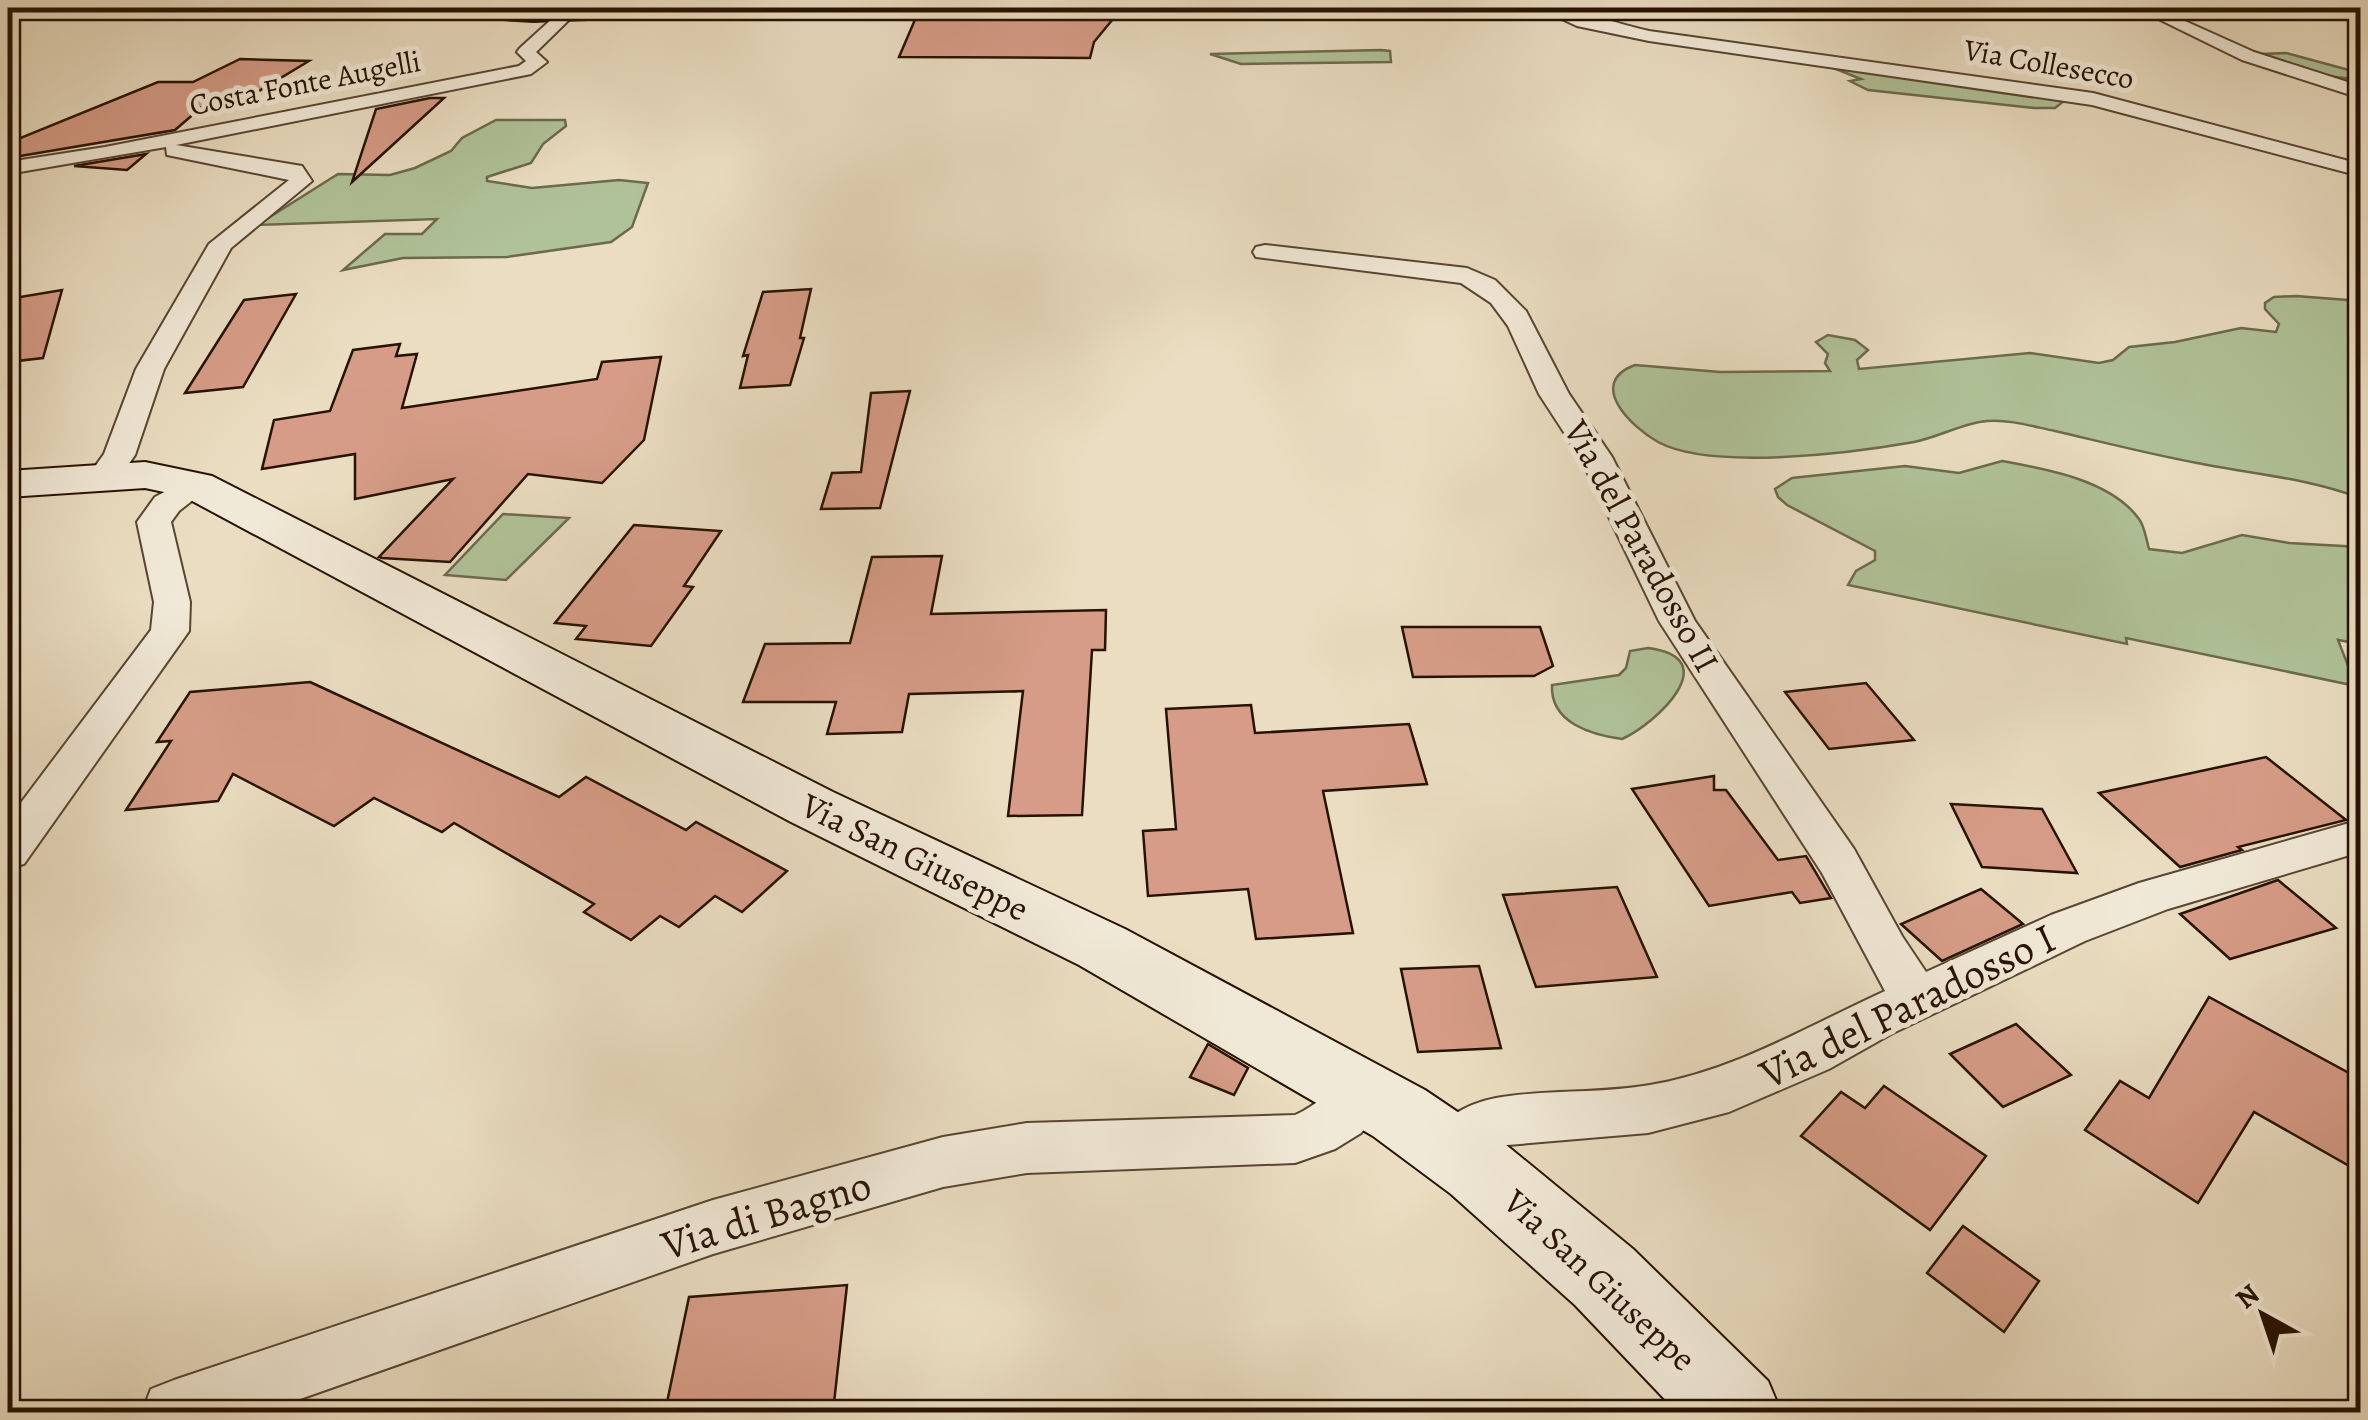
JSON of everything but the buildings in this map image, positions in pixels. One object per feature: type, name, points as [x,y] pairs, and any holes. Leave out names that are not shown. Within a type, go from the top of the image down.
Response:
[{"type":"main road","points":[[439,8],[698,8]]},
{"type":"main road","name":"Via San Giuseppe","points":[[8,484],[105,475],[156,475],[196,485],[812,807],[1102,948],[1364,1093],[1452,1149],[1604,1276],[1737,1412]]},
{"type":"street","name":"Via Collesecco","points":[[1546,8],[1583,22],[1649,36],[1813,56],[2093,99],[2360,170]]},
{"type":"street","points":[[2144,8],[2231,50],[2360,92]]},
{"type":"street","name":"Costa Fonte Augelli","points":[[8,168],[525,70],[538,62],[526,52],[570,11]]},
{"type":"street","points":[[105,475],[119,455],[155,358],[198,291],[220,244],[292,190],[301,177],[274,165],[155,149],[146,144]]},
{"type":"street","name":"Via del Paradosso II","points":[[1266,252],[1456,274],[1482,282],[1514,310],[1526,327],[1554,394],[1610,484],[1676,619],[1804,806],[1851,881],[1898,973],[1919,998]]},
{"type":"street","points":[[8,852],[170,630],[172,602],[154,522],[167,504],[196,485]]},
{"type":"street","name":"Via del Paradosso I","points":[[1452,1149],[1476,1129],[1494,1122],[1648,1108],[1729,1089],[1812,1054],[2068,928],[2154,895],[2360,836]]},
{"type":"street","name":"Via di Bagno","points":[[174,1412],[712,1227],[942,1162],[1026,1148],[1116,1143],[1268,1143],[1296,1139],[1332,1124],[1352,1109],[1364,1093]]},
{"type":"green space","points":[[1390,51],[1391,62],[1241,64],[1210,54]]},
{"type":"green space","points":[[2286,53],[2360,73],[2360,80],[2303,73],[2238,55]]},
{"type":"green space","points":[[1845,67],[2062,97],[2064,101],[2055,108],[2035,108],[1868,90],[1850,81],[1861,79],[1836,69]]},
{"type":"green space","points":[[496,120],[565,120],[566,126],[543,144],[531,163],[487,177],[487,181],[532,188],[619,180],[648,183],[632,227],[611,242],[507,257],[403,258],[343,270],[385,234],[422,234],[437,219],[257,225],[338,174],[390,175],[415,168],[451,151],[462,138]]},
{"type":"green space","points":[[2274,297],[2360,301],[2360,498],[2300,481],[2004,421],[1978,422],[1914,442],[1855,451],[1783,457],[1712,456],[1658,442],[1626,416],[1614,393],[1614,383],[1621,373],[1635,365],[1720,372],[1830,371],[1825,363],[1828,354],[1816,342],[1828,335],[1855,340],[1868,350],[1857,360],[1859,369],[2030,353],[2099,363],[2113,360],[2129,347],[2241,328],[2276,332],[2279,324],[2265,309],[2265,303]]},
{"type":"green space","points":[[2002,461],[2076,478],[2112,495],[2139,519],[2149,549],[2182,553],[2242,535],[2289,543],[2360,547],[2360,644],[2338,640],[2356,686],[2126,638],[2127,644],[1848,585],[1856,571],[1875,560],[1875,551],[1787,505],[1775,489],[1792,478],[1905,466],[1959,473]]},
{"type":"green space","points":[[503,514],[569,518],[506,580],[445,575]]},
{"type":"green space","points":[[1648,648],[1671,654],[1682,664],[1683,677],[1666,706],[1636,731],[1622,739],[1598,734],[1575,725],[1558,709],[1552,685],[1619,675],[1626,668],[1630,651]]}]
